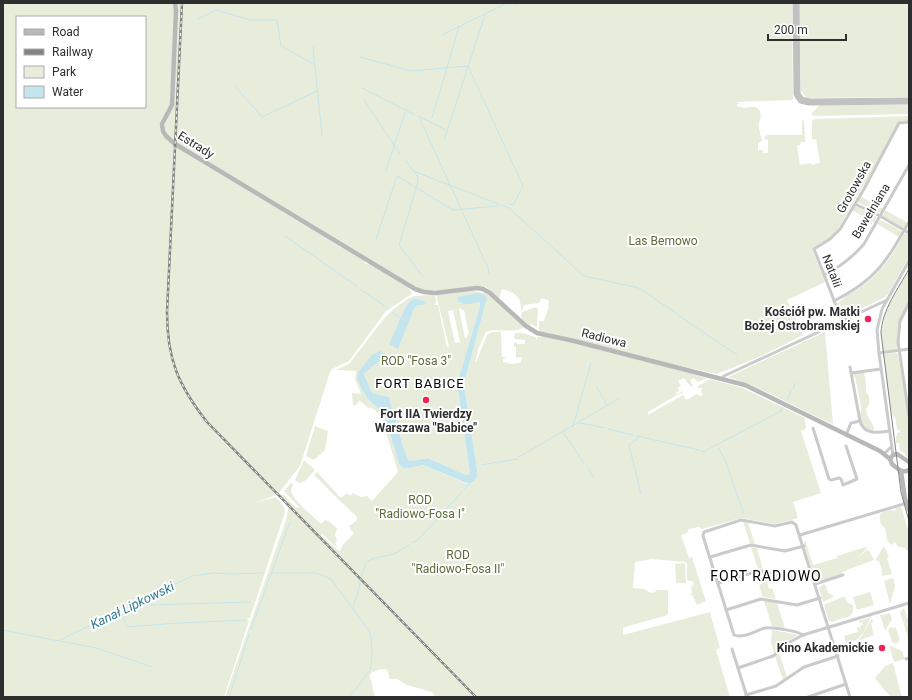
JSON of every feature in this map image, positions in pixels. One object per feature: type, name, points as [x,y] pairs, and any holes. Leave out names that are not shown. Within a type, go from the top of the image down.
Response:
[{"type":"main road","name":"Estrady","points":[[175,3],[176,10],[172,105],[162,124],[163,131],[166,136],[176,145],[334,241]]},
{"type":"main road","name":"Radiowa","points":[[334,241],[419,291],[435,292],[477,288],[484,290],[490,293],[526,326],[537,333],[574,341],[745,385],[882,452],[892,453]]},
{"type":"main road","points":[[909,462],[897,454],[892,453],[892,464],[906,471],[904,486],[909,510]]},
{"type":"street","name":"Grotowska","points":[[814,250],[830,239],[840,229],[899,123],[909,122]]},
{"type":"street","name":"Bawełniana","points":[[824,275],[840,266],[854,255],[864,244],[909,165]]},
{"type":"street","points":[[855,204],[880,216],[909,233]]},
{"type":"street","points":[[834,301],[859,287],[878,270],[894,249],[909,222]]},
{"type":"street","name":"Natalii","points":[[814,250],[842,321]]},
{"type":"street","points":[[882,452],[892,453],[878,353],[877,330],[882,310],[909,261]]},
{"type":"street","points":[[721,379],[724,376],[887,300]]},
{"type":"street","points":[[909,303],[903,313],[899,328],[899,350],[909,416]]},
{"type":"street","points":[[873,306],[877,306],[882,310]]},
{"type":"street","points":[[878,353],[909,349]]},
{"type":"street","points":[[850,367],[860,421],[863,426],[871,432],[876,433],[889,431]]},
{"type":"street","points":[[851,373],[881,368]]},
{"type":"street","points":[[846,435],[851,423],[860,421]]},
{"type":"street","points":[[813,428],[829,479],[841,479],[843,485],[857,480],[846,446]]},
{"type":"street","points":[[800,535],[907,503]]},
{"type":"street","points":[[803,635],[797,632],[769,628],[740,636],[735,635],[703,536],[705,531],[745,520],[775,526],[792,522],[796,525],[804,546],[850,697]]},
{"type":"street","points":[[710,557],[751,545],[785,552],[804,546]]},
{"type":"street","points":[[718,583],[758,571],[792,577],[812,572]]},
{"type":"street","points":[[815,584],[843,575]]},
{"type":"street","points":[[726,610],[762,599],[797,605],[820,598]]},
{"type":"street","points":[[738,668],[769,658],[790,642],[803,635],[909,603]]},
{"type":"street","points":[[732,649],[747,696],[776,686],[804,667],[838,656]]},
{"type":"street","points":[[808,697],[846,684]]},
{"type":"green space","points":[[3,3],[174,3],[175,10],[170,105],[161,122],[163,136],[174,146],[173,171],[175,171],[176,147],[364,261],[366,264],[370,264],[406,286],[412,294],[386,311],[349,361],[332,369],[300,466],[278,494],[262,479],[276,495],[255,503],[276,497],[284,507],[285,512],[250,618],[247,619],[249,621],[224,697],[3,697]]},
{"type":"green space","name":"Las Bemowo","points":[[177,3],[792,3],[793,100],[735,102],[739,103],[737,106],[744,108],[756,107],[760,111],[761,118],[759,126],[762,141],[758,143],[758,150],[763,150],[763,153],[768,153],[768,140],[764,139],[766,135],[802,135],[802,121],[804,120],[806,142],[801,142],[800,145],[797,146],[800,165],[811,163],[812,165],[820,163],[816,139],[812,140],[812,121],[815,119],[909,116],[909,121],[901,122],[837,230],[825,242],[812,249],[825,282],[787,300],[803,335],[759,357],[717,374],[653,360],[539,331],[539,321],[544,321],[549,306],[549,301],[542,298],[539,303],[524,305],[521,314],[521,304],[518,297],[511,292],[502,289],[499,298],[486,287],[478,286],[429,291],[416,288],[391,275],[371,262],[370,259],[170,139],[165,125],[170,111]]},
{"type":"green space","points":[[799,3],[909,3],[909,97],[807,98],[801,91]]},
{"type":"green space","points":[[820,105],[909,105],[909,114],[812,115],[812,113]]},
{"type":"green space","points":[[860,196],[883,209],[879,213],[859,203],[858,200]]},
{"type":"green space","points":[[855,206],[877,217],[874,223],[852,210]]},
{"type":"green space","points":[[885,210],[908,223],[903,228],[883,216]]},
{"type":"green space","points":[[880,220],[902,232],[899,237],[877,224]]},
{"type":"green space","points":[[904,234],[909,234],[909,257],[888,294],[885,297],[842,318],[836,305],[875,276],[891,256]]},
{"type":"green space","points":[[909,271],[909,301],[900,320],[897,334],[897,348],[894,350],[883,351],[882,329],[886,312],[894,295]]},
{"type":"green space","points":[[470,290],[484,293],[491,296],[524,326],[521,329],[512,331],[496,330],[486,332],[479,347],[475,362],[487,335],[492,332],[501,332],[502,357],[507,357],[503,359],[503,362],[511,364],[520,363],[522,358],[516,358],[516,347],[514,347],[514,343],[525,344],[525,340],[514,338],[515,333],[522,333],[536,337],[537,342],[537,337],[544,336],[640,359],[707,378],[698,382],[694,378],[690,380],[693,386],[691,387],[684,378],[678,381],[681,386],[678,388],[679,391],[675,393],[679,394],[682,391],[683,393],[648,412],[648,415],[683,395],[686,400],[697,394],[700,396],[703,395],[701,392],[702,388],[698,388],[698,386],[710,379],[743,388],[805,418],[806,429],[801,431],[821,493],[793,502],[798,518],[775,524],[741,518],[702,529],[699,527],[689,529],[687,533],[681,535],[689,558],[692,557],[706,601],[697,605],[692,595],[690,595],[692,593],[691,587],[694,585],[693,581],[688,581],[687,564],[685,562],[652,559],[635,562],[633,588],[644,589],[653,593],[657,590],[668,590],[668,615],[625,627],[623,628],[623,635],[710,612],[720,648],[716,650],[730,697],[436,697],[432,692],[407,685],[397,679],[390,679],[387,670],[383,669],[371,673],[370,677],[375,697],[225,697],[287,517],[288,506],[293,510],[279,495],[284,495],[296,508],[299,507],[284,491],[291,483],[293,485],[291,490],[292,494],[303,508],[321,524],[325,520],[337,528],[335,535],[337,540],[335,543],[338,548],[322,534],[321,535],[340,551],[342,546],[354,533],[349,526],[357,520],[357,517],[314,475],[317,472],[341,498],[347,493],[351,495],[353,493],[361,497],[367,496],[372,501],[398,472],[381,416],[374,409],[366,407],[359,401],[355,406],[353,405],[352,393],[361,394],[355,379],[356,371],[336,370],[349,364],[386,316],[400,304],[414,296],[433,295],[435,297],[435,305],[438,305],[447,347],[449,347],[436,294]],"holes":[[[415,298],[426,302],[418,305],[414,309],[397,349],[390,343],[406,306]],[[487,298],[464,384],[478,476],[468,484],[423,465],[404,469],[399,464],[384,414],[368,399],[362,390],[359,371],[385,354],[385,363],[379,361],[364,374],[372,393],[389,397],[403,446],[409,461],[428,458],[466,475],[470,474],[457,384],[480,306],[480,301]],[[461,308],[464,310],[469,335],[467,335],[467,338],[465,338],[459,309]],[[453,310],[460,342],[455,343],[448,311]]]},
{"type":"green space","points":[[536,307],[538,310],[537,326],[536,327],[531,324],[530,326],[518,316],[522,319],[522,312]]},
{"type":"green space","points":[[825,332],[833,424],[755,387],[728,377]]},
{"type":"green space","points":[[883,354],[898,354],[909,420],[909,458],[905,455],[905,453],[900,451],[899,443],[896,443],[897,433],[900,432],[897,430],[895,417],[893,416],[890,405]]},
{"type":"green space","points":[[864,372],[866,393],[868,394],[870,400],[866,409],[867,415],[874,429],[873,431],[866,427],[861,421],[860,401],[855,377],[853,376],[854,373]]},
{"type":"green space","points":[[315,426],[328,431],[325,450],[314,460],[306,456]]},
{"type":"green space","points":[[304,460],[315,470],[305,481],[299,483],[295,480]]},
{"type":"green space","points":[[901,507],[909,533],[909,551],[905,548],[899,547],[894,542],[893,545],[889,542],[886,530],[881,525],[880,521],[880,515],[882,513],[891,510],[894,511],[896,508]]},
{"type":"green space","points":[[743,522],[748,522],[755,544],[750,543]]},
{"type":"green space","points":[[805,540],[813,565],[866,547],[867,548],[857,559],[868,549],[874,560],[845,572],[843,571],[841,575],[816,583],[804,544]]},
{"type":"green space","points":[[884,546],[889,557],[887,558],[892,574],[882,576],[879,561],[876,559]]},
{"type":"green space","points":[[751,547],[757,548],[763,570],[758,569]]},
{"type":"green space","points":[[685,563],[686,583],[676,583],[675,564]]},
{"type":"green space","points":[[759,573],[765,574],[769,589],[772,588],[776,599],[763,597],[759,585],[762,584]]},
{"type":"green space","points":[[893,578],[895,586],[890,604],[884,581]]},
{"type":"green space","points":[[824,584],[828,593],[833,595],[833,597],[823,602],[819,588]]},
{"type":"green space","points":[[870,592],[874,605],[857,610],[853,597]]},
{"type":"green space","points":[[845,597],[848,603],[853,605],[851,615],[832,622],[829,621],[824,605]]},
{"type":"green space","points":[[764,601],[777,603],[785,628],[772,626]]},
{"type":"green space","points":[[904,608],[909,623],[907,623],[909,628],[909,641],[900,612]]},
{"type":"green space","points":[[890,613],[892,619],[885,631],[880,615]]},
{"type":"green space","points":[[871,617],[863,633],[872,618],[873,622],[871,623],[874,635],[858,641],[863,634],[862,633],[858,639],[849,643],[851,649],[849,651],[841,653],[841,648],[843,651],[848,648],[844,636],[858,632],[857,627],[861,630],[860,626],[863,625],[862,622],[860,623],[859,621]]},
{"type":"green space","points":[[891,627],[896,628],[900,640],[896,644],[892,642],[888,630]]},
{"type":"green space","points":[[772,630],[799,635],[788,641],[774,653],[771,642]]},
{"type":"green space","points":[[889,645],[902,651],[905,659],[894,662]]},
{"type":"green space","points":[[779,653],[787,677],[783,680],[775,656]]},
{"type":"green space","points":[[893,663],[903,697],[892,697],[875,678],[885,666]]},
{"type":"water","points":[[476,293],[483,294],[487,298],[464,384],[478,476],[469,484],[423,465],[404,469],[399,464],[384,414],[368,399],[357,378],[359,371],[372,355],[380,351],[385,354],[390,363],[379,361],[364,374],[372,393],[389,397],[403,446],[409,461],[428,458],[466,475],[470,474],[457,384],[480,302],[463,304],[458,301],[458,297]]},
{"type":"water","points":[[415,298],[426,302],[423,305],[418,305],[414,309],[398,349],[389,344],[406,306]]},
{"type":"waterway","points":[[442,35],[507,3]]},
{"type":"waterway","points":[[198,19],[216,10],[250,20],[277,20],[281,46],[315,65]]},
{"type":"waterway","points":[[444,140],[485,15]]},
{"type":"waterway","points":[[432,118],[459,27]]},
{"type":"waterway","points":[[313,47],[322,136]]},
{"type":"waterway","points":[[360,57],[411,71],[468,66],[523,186],[513,205],[509,204]]},
{"type":"waterway","points":[[234,85],[262,117],[317,91]]},
{"type":"waterway","points":[[362,88],[415,115]]},
{"type":"waterway","points":[[364,100],[400,154]]},
{"type":"waterway","points":[[386,170],[406,110]]},
{"type":"waterway","points":[[418,116],[446,130]]},
{"type":"waterway","points":[[420,119],[488,268],[489,274]]},
{"type":"waterway","points":[[406,161],[417,176],[418,182],[399,245],[423,277]]},
{"type":"waterway","points":[[413,171],[509,208],[584,276],[639,288],[676,313]]},
{"type":"waterway","points":[[376,239],[397,176],[453,210],[498,206]]},
{"type":"waterway","points":[[285,236],[358,287]]},
{"type":"waterway","points":[[360,289],[384,305]]},
{"type":"waterway","points":[[392,312],[401,318]]},
{"type":"waterway","points":[[678,315],[737,355]]},
{"type":"waterway","points":[[573,426],[591,363]]},
{"type":"waterway","points":[[793,389],[795,383]]},
{"type":"waterway","points":[[597,388],[608,406]]},
{"type":"waterway","points":[[787,399],[791,391]]},
{"type":"waterway","points":[[519,457],[618,399]]},
{"type":"waterway","points":[[701,451],[705,451],[781,411],[783,407]]},
{"type":"waterway","points":[[580,423],[605,428]]},
{"type":"waterway","points":[[608,429],[633,435]]},
{"type":"waterway","points":[[563,432],[584,463]]},
{"type":"waterway","points":[[641,494],[629,445],[637,439],[637,436],[699,450]]},
{"type":"waterway","points":[[719,448],[726,463],[744,514]]},
{"type":"waterway","points":[[481,465],[517,459]]},
{"type":"waterway","points":[[589,469],[593,477]]},
{"type":"waterway","points":[[464,489],[469,484]]},
{"type":"waterway","points":[[412,543],[418,540],[462,492]]},
{"type":"waterway","name":"Kanał Lipkowski","points":[[251,629],[290,522]]},
{"type":"waterway","points":[[367,562],[372,559],[394,554],[409,545]]},
{"type":"waterway","points":[[361,578],[366,563]]},
{"type":"waterway","name":"Kanał Lipkowski","points":[[58,641],[192,576],[214,573],[263,573]]},
{"type":"waterway","name":"Kanał Lipkowski","points":[[271,573],[316,573],[331,579],[370,632],[372,651],[370,670],[348,697]]},
{"type":"waterway","points":[[353,607],[360,585],[358,582],[359,580]]},
{"type":"waterway","points":[[147,598],[150,605],[250,602]]},
{"type":"waterway","points":[[120,611],[127,627],[246,620]]},
{"type":"waterway","points":[[3,630],[96,648],[152,667]]},
{"type":"waterway","points":[[229,697],[249,635]]},
{"type":"taxiway","points":[[796,3],[797,94],[801,100],[809,102],[909,101]]},
{"type":"tram line","points":[[909,269],[887,308],[881,333],[901,492],[909,521]]},
{"type":"railway","points":[[182,3],[167,312],[169,344],[176,371],[189,396],[207,422],[476,697]]},
{"type":"place","name":"Kościół pw. Matki Bożej Ostrobramskiej","points":[[868,319]]},
{"type":"place","name":"Fort IIA Twierdzy Warszawa \"Babice\"","points":[[426,400]]},
{"type":"place","name":"Kino Akademickie","points":[[882,648]]},
{"type":"district","name":"FORT BABICE","points":[[420,383]]},
{"type":"district","name":"FORT RADIOWO","points":[[766,576]]},
{"type":"park label","name":"ROD \"Fosa 3\"","points":[[416,361]]},
{"type":"park label","name":"ROD \"Radiowo-Fosa I\"","points":[[420,507]]},
{"type":"park label","name":"ROD \"Radiowo-Fosa II\"","points":[[458,562]]}]
